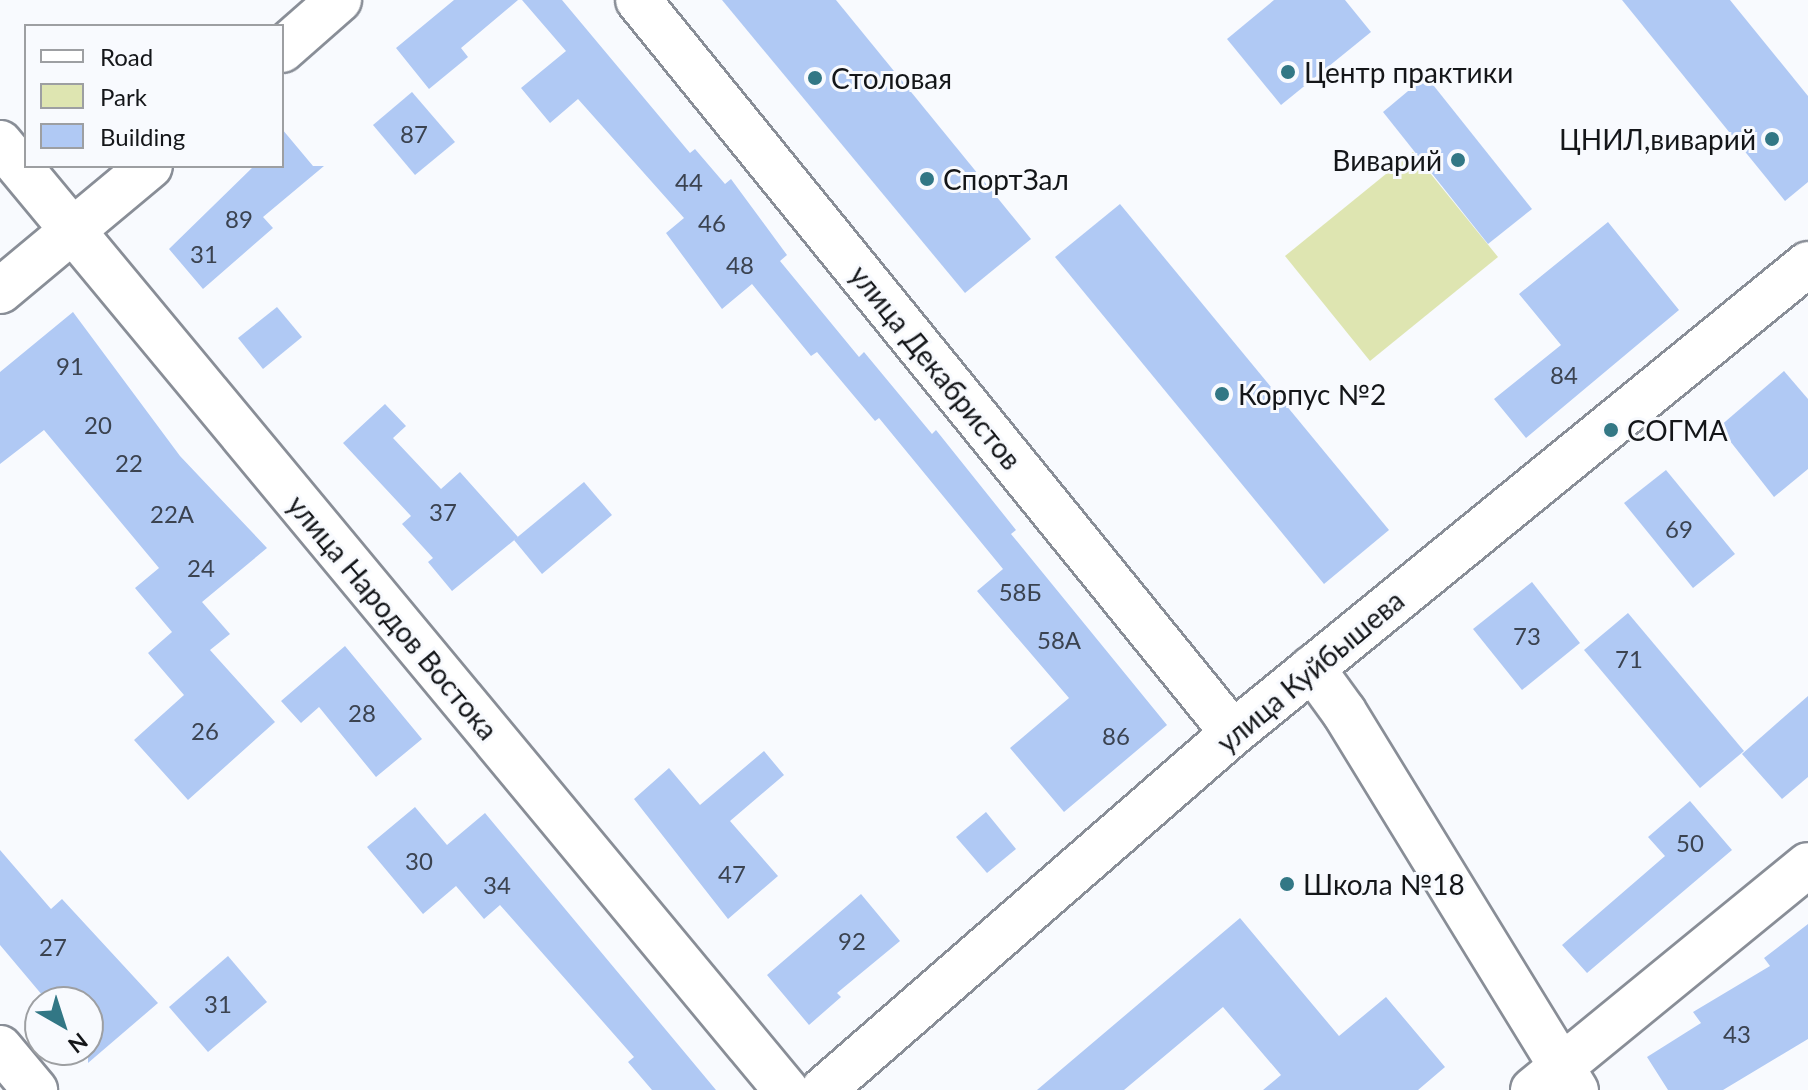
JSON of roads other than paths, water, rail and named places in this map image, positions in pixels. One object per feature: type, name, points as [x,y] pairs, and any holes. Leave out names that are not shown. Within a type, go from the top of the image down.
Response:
[{"type":"street","points":[[284,48],[339,0]]},
{"type":"street","name":"улица Декабристов","points":[[638,0],[1233,733]]},
{"type":"street","name":"улица Народов Востока","points":[[0,143],[786,1090]]},
{"type":"street","points":[[0,291],[148,168]]},
{"type":"street","name":"улица Куйбышева","points":[[823,1090],[1233,733],[1808,264]]},
{"type":"street","points":[[1312,668],[1344,712],[1556,1083],[1808,865]]},
{"type":"street","points":[[0,1048],[35,1090]]},
{"type":"place","name":"Центр практики","points":[[1288,72]]},
{"type":"place","name":"Столовая","points":[[815,78]]},
{"type":"place","name":"ЦНИЛ,виварий","points":[[1772,139]]},
{"type":"place","name":"Виварий","points":[[1458,160]]},
{"type":"place","name":"СпортЗал","points":[[927,179]]},
{"type":"place","name":"Корпус №2","points":[[1222,394]]},
{"type":"place","name":"СОГМА","points":[[1611,430]]},
{"type":"place","name":"Школа №18","points":[[1287,884]]}]
